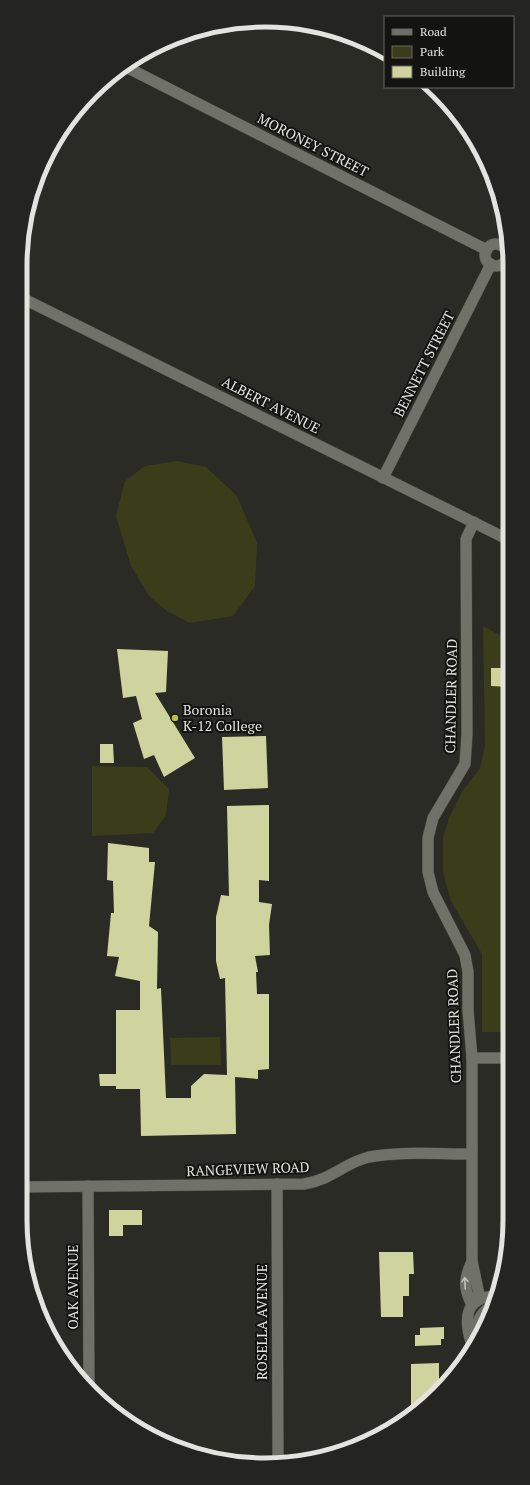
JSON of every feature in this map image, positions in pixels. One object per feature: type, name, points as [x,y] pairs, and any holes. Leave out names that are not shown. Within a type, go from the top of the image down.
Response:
[{"type":"street","name":"MORONEY STREET","points":[[130,69],[487,250]]},
{"type":"street","points":[[502,246],[494,244],[487,250],[486,258],[491,264],[500,265],[503,263]]},
{"type":"street","name":"BENNETT STREET","points":[[383,478],[491,264]]},
{"type":"street","name":"ALBERT AVENUE","points":[[27,300],[503,537]]},
{"type":"street","name":"CHANDLER ROAD","points":[[474,522],[466,539],[467,727],[465,764],[433,818],[428,838],[428,872],[433,892],[465,955],[468,972],[468,1010],[472,1058],[470,1154],[472,1261],[465,1276],[465,1286],[476,1302]]},
{"type":"street","points":[[472,1058],[503,1058]]},
{"type":"street","name":"RANGEVIEW ROAD","points":[[27,1187],[277,1184],[318,1182],[345,1166],[369,1157],[427,1154],[470,1154]]},
{"type":"street","name":"ROSELLA AVENUE","points":[[277,1184],[278,1457]]},
{"type":"street","name":"OAK AVENUE","points":[[88,1186],[89,1380]]},
{"type":"street","points":[[471,1339],[467,1324],[468,1314],[476,1302],[490,1298]]},
{"type":"street","points":[[476,1302],[486,1310]]},
{"type":"street","points":[[476,1328],[483,1315]]},
{"type":"green space","points":[[177,461],[206,467],[237,496],[257,543],[255,586],[233,616],[190,623],[167,611],[150,597],[131,566],[116,516],[125,481],[145,466]]},
{"type":"green space","points":[[483,626],[503,637],[503,1032],[482,1032],[482,954],[451,901],[443,872],[443,838],[449,818],[462,792],[480,768],[485,746]]},
{"type":"green space","points":[[92,766],[147,767],[169,789],[166,815],[153,833],[92,836]]},
{"type":"green space","points":[[220,1037],[221,1065],[171,1065],[170,1038]]},
{"type":"building","points":[[117,649],[168,651],[166,692],[155,693],[195,758],[164,777],[154,755],[144,759],[133,723],[142,719],[136,696],[123,698]]},
{"type":"building","points":[[491,668],[503,668],[503,687],[491,686]]},
{"type":"building","points":[[266,736],[268,788],[224,790],[222,737]]},
{"type":"building","points":[[100,744],[113,744],[114,763],[100,763]]},
{"type":"building","points":[[269,805],[269,881],[259,880],[259,902],[272,904],[269,925],[270,955],[255,956],[258,972],[256,972],[257,994],[269,994],[269,1069],[258,1070],[258,1079],[235,1077],[236,1134],[141,1136],[140,1089],[116,1089],[116,1086],[100,1086],[99,1074],[116,1074],[116,1010],[140,1010],[140,981],[115,976],[119,957],[107,956],[111,913],[114,913],[113,881],[107,880],[108,843],[149,848],[149,862],[155,862],[149,926],[158,932],[157,989],[161,988],[166,1098],[191,1098],[191,1086],[204,1074],[227,1075],[225,978],[220,979],[216,961],[216,917],[221,895],[229,896],[227,806]]},
{"type":"building","points":[[109,1210],[142,1210],[142,1225],[123,1225],[123,1236],[109,1236]]},
{"type":"building","points":[[379,1252],[413,1252],[414,1274],[409,1274],[409,1296],[403,1296],[403,1317],[381,1317]]},
{"type":"building","points":[[444,1327],[444,1339],[441,1339],[441,1345],[415,1346],[415,1335],[420,1335],[420,1328]]},
{"type":"building","points":[[439,1363],[439,1382],[411,1408],[411,1364]]},
{"type":"place","name":"Boronia K-12 College","points":[[175,718]]}]
